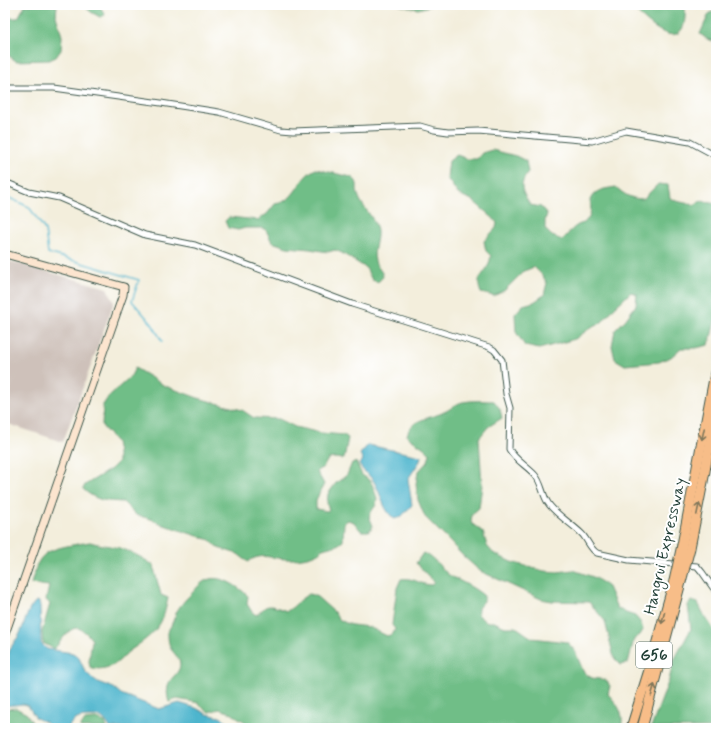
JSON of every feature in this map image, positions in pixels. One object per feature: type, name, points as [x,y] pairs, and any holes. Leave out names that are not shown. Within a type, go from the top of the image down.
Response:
[{"type":"highway","name":"Hangrui Expressway","points":[[686,547],[716,368]]},
{"type":"highway","name":"Hangrui Expressway","points":[[642,728],[686,547],[704,482],[716,411]]},
{"type":"highway","name":"Hangrui Expressway","points":[[631,728],[678,581]]},
{"type":"street","points":[[5,88],[54,88],[162,103],[219,112],[281,130],[293,131],[420,126],[448,132],[478,131],[592,140],[626,131],[690,142],[716,156]]},
{"type":"street","points":[[5,182],[30,192],[59,198],[145,235],[195,245],[352,304],[473,340],[489,347],[500,356],[502,364],[506,394],[510,408],[509,450],[535,475],[540,483],[542,494],[549,505],[582,535],[597,553],[622,559],[696,566],[716,592]]},
{"type":"street","points":[[5,254],[124,287],[5,634]]},
{"type":"shaded area","points":[[5,260],[107,288],[114,302],[63,442],[5,423]]},
{"type":"green space","points":[[25,5],[57,5],[56,16],[62,36],[61,50],[56,57],[49,60],[16,61],[5,53],[5,18],[18,18]]},
{"type":"green space","points":[[83,5],[99,5],[105,15],[100,17]]},
{"type":"green space","points":[[399,5],[433,5],[418,9]]},
{"type":"green space","points":[[629,5],[685,5],[683,27],[677,34],[670,35],[655,28]]},
{"type":"green space","points":[[716,9],[716,42],[707,39],[700,34],[709,14]]},
{"type":"green space","points":[[492,150],[516,156],[526,161],[528,172],[522,185],[523,192],[530,205],[541,207],[547,214],[545,229],[552,236],[562,240],[574,227],[584,223],[590,213],[590,200],[592,196],[604,189],[616,187],[628,196],[643,199],[658,184],[668,185],[670,198],[676,201],[694,205],[701,201],[716,204],[716,317],[709,345],[696,348],[681,348],[671,357],[659,362],[625,365],[615,359],[612,346],[615,330],[626,319],[636,305],[637,294],[631,292],[601,323],[593,326],[575,339],[539,349],[525,346],[516,332],[515,314],[523,305],[534,302],[544,295],[547,283],[534,267],[524,271],[505,290],[494,296],[481,293],[479,281],[489,265],[491,256],[486,251],[484,241],[496,228],[497,223],[472,200],[458,194],[447,178],[449,161],[457,155],[467,159],[477,159],[482,153]]},
{"type":"green space","points":[[316,169],[351,177],[356,181],[357,192],[360,200],[376,226],[377,238],[374,257],[383,277],[378,282],[372,280],[366,268],[335,250],[328,252],[287,247],[272,242],[266,230],[262,228],[245,228],[238,230],[228,228],[225,221],[229,217],[258,220],[267,214],[275,204],[283,202],[293,194],[305,177]]},
{"type":"green space","points":[[135,368],[165,386],[198,398],[242,410],[254,418],[279,419],[295,427],[321,433],[344,435],[348,438],[344,459],[328,459],[323,468],[319,469],[317,472],[324,484],[316,500],[316,509],[329,510],[327,503],[328,494],[336,483],[347,475],[352,463],[356,462],[362,475],[372,484],[377,498],[376,505],[369,516],[373,526],[369,531],[361,531],[354,522],[348,520],[344,523],[343,541],[315,554],[305,558],[294,559],[263,556],[248,562],[238,554],[218,548],[210,540],[136,515],[123,502],[102,500],[92,496],[83,489],[85,485],[111,469],[118,462],[116,442],[102,426],[103,405],[109,396],[131,376]]},
{"type":"green space","points":[[467,401],[494,401],[500,409],[502,418],[488,427],[479,438],[482,485],[479,508],[472,514],[471,523],[483,532],[487,546],[493,553],[511,562],[544,571],[558,572],[573,570],[596,578],[608,587],[617,608],[635,616],[641,623],[643,630],[640,635],[634,639],[628,663],[621,665],[614,658],[605,621],[589,602],[552,601],[541,599],[480,571],[425,517],[418,500],[416,484],[418,472],[428,461],[430,454],[407,436],[409,430],[417,422],[446,411],[460,403]]},
{"type":"green space","points":[[90,542],[125,550],[153,565],[161,595],[168,598],[162,619],[152,633],[115,664],[100,669],[90,667],[89,661],[92,640],[80,629],[75,628],[67,633],[54,649],[43,643],[42,632],[50,604],[46,600],[49,586],[31,584],[39,561],[48,552],[66,546]]},
{"type":"green space","points":[[423,553],[434,560],[449,575],[472,587],[484,596],[484,601],[478,608],[478,614],[483,620],[494,622],[505,627],[516,627],[532,638],[567,642],[575,651],[584,673],[592,678],[606,680],[610,686],[608,694],[617,705],[621,713],[621,728],[552,728],[548,725],[543,728],[255,728],[229,712],[219,709],[209,712],[199,703],[177,699],[169,702],[167,689],[170,681],[179,668],[180,663],[170,647],[168,631],[180,606],[199,585],[205,581],[212,579],[223,580],[240,589],[248,596],[247,604],[256,615],[264,608],[269,606],[287,611],[309,594],[316,596],[334,612],[340,620],[352,625],[369,627],[387,636],[393,634],[395,629],[392,625],[397,588],[401,579],[410,579],[428,585],[432,585],[434,582],[416,563]]},
{"type":"green space","points":[[691,601],[698,603],[716,633],[716,728],[651,728],[669,680],[674,660],[691,629],[688,605]]},
{"type":"green space","points":[[16,708],[27,714],[33,724],[39,728],[5,728],[5,709]]},
{"type":"green space","points":[[96,719],[105,722],[107,728],[80,728],[85,720]]},
{"type":"water","points":[[368,445],[421,456],[420,461],[408,479],[412,505],[401,517],[394,519],[390,514],[385,507],[374,482],[359,464],[363,460],[360,454]]},
{"type":"water","points":[[36,601],[39,602],[40,606],[41,643],[47,649],[73,653],[79,658],[85,671],[95,681],[114,688],[121,694],[159,709],[179,703],[196,708],[207,714],[220,717],[236,726],[245,728],[110,728],[101,717],[85,717],[79,718],[70,724],[68,728],[50,728],[45,722],[36,718],[28,706],[23,704],[5,706],[5,674],[9,651],[20,633],[33,604]]},
{"type":"waterway","points":[[5,196],[29,207],[45,230],[48,253],[139,280],[132,301],[152,324],[162,341]]}]
